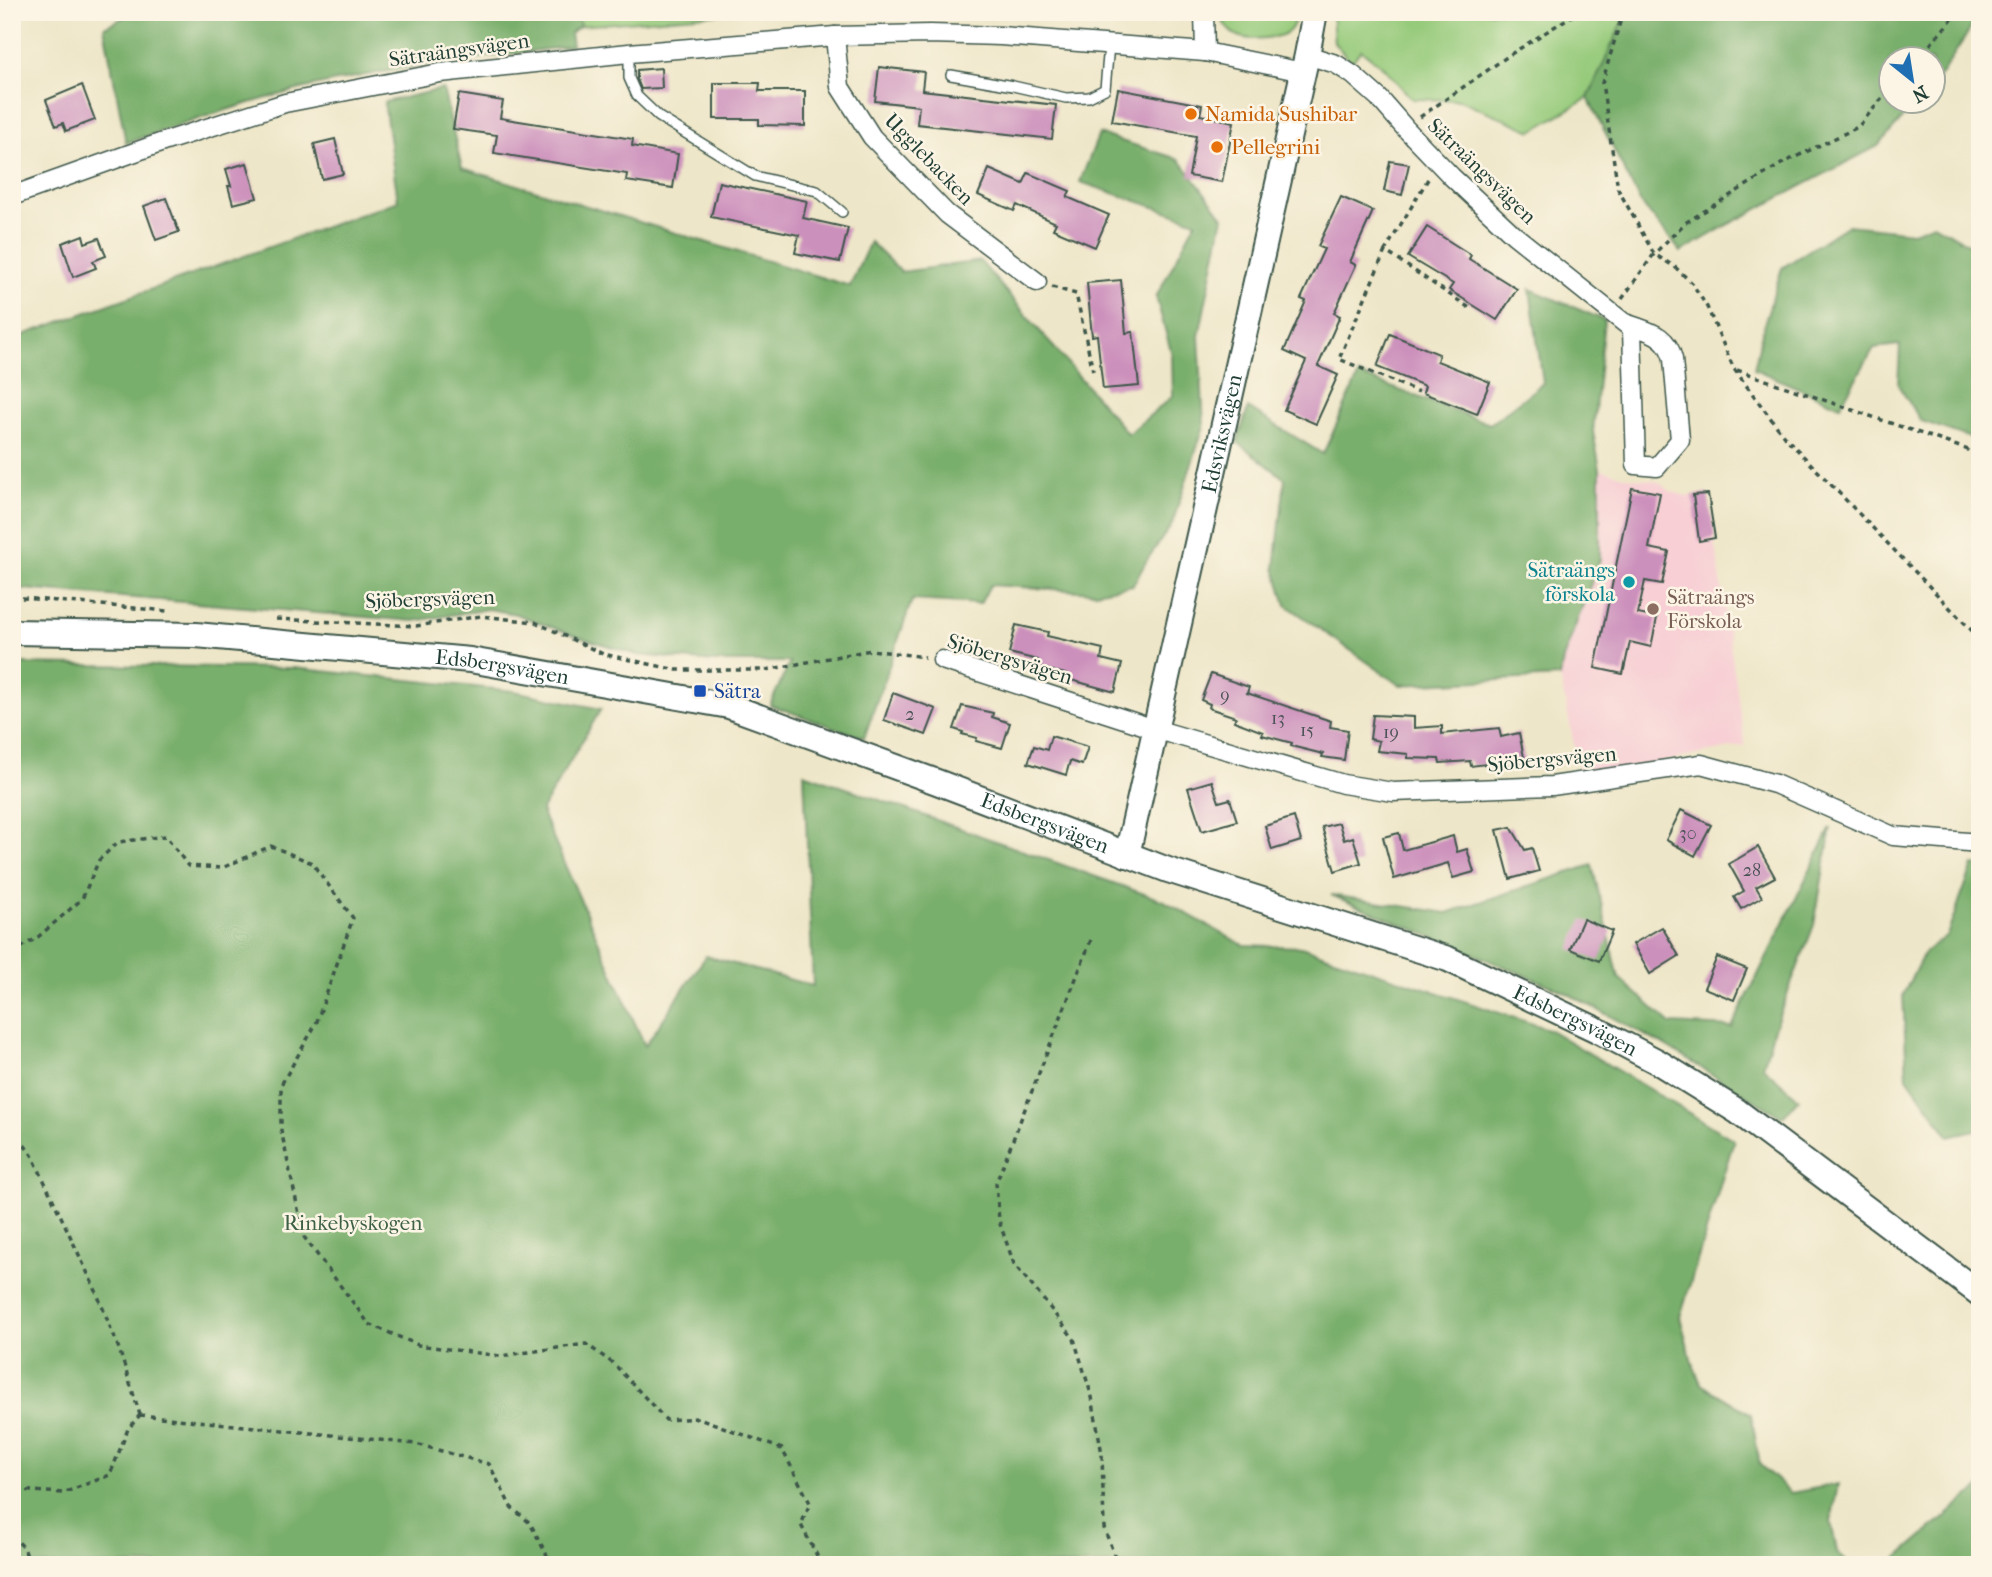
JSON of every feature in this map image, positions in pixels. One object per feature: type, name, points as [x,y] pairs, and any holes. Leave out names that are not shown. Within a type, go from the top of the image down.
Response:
[{"type":"main road","name":"Edsviksvägen","points":[[1127,855],[1315,12]]},
{"type":"main road","name":"Edsbergsvägen","points":[[12,632],[195,635],[470,660],[729,706],[1180,874],[1448,959],[1658,1062],[1737,1111],[1980,1294]]},
{"type":"street","points":[[1204,12],[1205,52]]},
{"type":"street","name":"Sätraängsvägen","points":[[12,196],[163,142],[285,103],[440,73],[629,52],[835,37],[930,34],[1001,36],[1205,52],[1305,64],[1336,64],[1353,75],[1514,235],[1632,329],[1636,466],[1657,467],[1679,440],[1671,347],[1664,339],[1620,318]]},
{"type":"street","name":"Ugglebacken","points":[[835,37],[840,87],[872,137],[947,215],[1037,282]]},
{"type":"street","name":"Sjöbergsvägen","points":[[942,660],[1155,729],[1343,784],[1393,792],[1552,786],[1701,764],[1775,784],[1893,836],[1980,843]]},
{"type":"lane","points":[[951,75],[1066,98],[1089,97],[1105,89],[1109,45]]},
{"type":"lane","points":[[629,52],[629,78],[637,96],[659,117],[755,176],[817,191],[842,212]]},
{"type":"path","points":[[1405,128],[1511,54],[1578,12]]},
{"type":"path","points":[[1623,12],[1602,83],[1618,189],[1654,254],[1675,267],[1692,283],[1707,307],[1734,369],[1784,436],[1980,639]]},
{"type":"path","points":[[1929,46],[1958,12]]},
{"type":"path","points":[[1620,318],[1654,254],[1685,223],[1783,163],[1858,127],[1876,106]]},
{"type":"path","points":[[1419,392],[1339,359],[1385,251],[1438,162]]},
{"type":"path","points":[[1385,251],[1471,309]]},
{"type":"path","points":[[1037,282],[1076,294],[1093,371]]},
{"type":"path","points":[[1734,369],[1980,454]]},
{"type":"path","points":[[12,597],[177,612]]},
{"type":"path","name":"Sjöbergsvägen","points":[[270,618],[416,626],[481,616],[535,622],[603,654],[677,670],[766,670],[871,650],[942,660]]},
{"type":"path","points":[[12,953],[38,937],[82,899],[99,860],[118,842],[166,836],[188,866],[222,868],[271,846],[312,863],[353,918],[316,1024],[281,1085],[281,1130],[304,1237],[369,1324],[418,1345],[500,1356],[586,1344],[614,1364],[666,1420],[699,1418],[782,1449],[810,1503],[801,1525],[822,1565]]},
{"type":"path","points":[[1091,940],[996,1182],[999,1221],[1014,1264],[1073,1339],[1088,1385],[1102,1454],[1104,1528],[1118,1565]]},
{"type":"path","points":[[12,1129],[32,1154],[96,1291],[119,1349],[140,1415]]},
{"type":"path","points":[[12,1482],[16,1490],[63,1493],[110,1475],[128,1429],[140,1415]]},
{"type":"path","points":[[140,1415],[416,1444],[489,1464],[511,1507],[530,1523],[552,1565]]},
{"type":"path","points":[[12,1535],[24,1548],[30,1565]]},
{"type":"shaded area","name":"Sätraängs Förskola","points":[[1600,469],[1656,481],[1670,491],[1686,496],[1708,494],[1745,745],[1581,778],[1560,677],[1563,659],[1600,559]]},
{"type":"green space","points":[[135,12],[577,12],[580,26],[570,33],[572,46],[346,79],[243,105],[126,143],[104,27]]},
{"type":"green space","points":[[577,12],[743,12],[580,26]]},
{"type":"green space","points":[[1220,12],[1297,12],[1288,32],[1277,37],[1258,39],[1243,38],[1231,32]]},
{"type":"green space","points":[[1332,12],[1627,12],[1588,98],[1532,131],[1460,100],[1412,99],[1384,68],[1361,50],[1352,62],[1334,43]]},
{"type":"green space","points":[[1627,12],[1980,12],[1946,67],[1946,46],[1876,46],[1876,116],[1905,116],[1878,146],[1681,252],[1640,202],[1588,98]]},
{"type":"green space","points":[[443,89],[462,168],[850,286],[870,242],[901,272],[980,261],[1128,434],[1173,396],[1172,355],[1156,297],[1196,221],[1080,182],[1099,134],[1179,159],[1223,217],[1199,336],[1204,426],[1172,524],[1133,585],[1095,592],[990,585],[980,604],[912,600],[864,738],[770,705],[790,662],[714,662],[638,655],[516,614],[488,609],[414,621],[12,588],[12,339],[398,201],[384,102]]},
{"type":"green space","points":[[1933,224],[1980,250],[1980,435],[1973,439],[1921,421],[1898,385],[1900,345],[1874,348],[1840,406],[1754,369],[1764,324],[1782,268],[1848,225],[1913,232]]},
{"type":"green space","points":[[1530,289],[1604,320],[1593,432],[1600,469],[1600,559],[1563,659],[1560,677],[1400,685],[1286,605],[1275,568],[1285,479],[1237,442],[1248,408],[1323,454],[1359,375],[1490,424],[1543,383]]},
{"type":"green space","name":"Rinkebyskogen","points":[[12,664],[293,668],[514,691],[601,709],[541,811],[645,1046],[706,956],[813,986],[804,773],[1164,901],[1243,945],[1301,947],[1548,1029],[1734,1140],[1680,1317],[1692,1362],[1701,1384],[1751,1414],[1760,1465],[1791,1493],[1838,1484],[1831,1522],[1837,1552],[1852,1565],[12,1565]]},
{"type":"green space","points":[[1831,828],[1814,925],[1773,1031],[1763,1067],[1799,1099],[1782,1117],[1660,1043],[1563,991],[1331,895],[1447,913],[1592,865],[1619,978],[1671,1024],[1732,1027]]},
{"type":"green space","points":[[1973,865],[1980,866],[1980,1129],[1949,1136],[1907,1077],[1903,995],[1924,953],[1947,935]]},
{"type":"green space","points":[[1980,1487],[1980,1565],[1889,1565]]},
{"type":"building","points":[[879,67],[924,72],[922,90],[1056,105],[1052,139],[917,124],[919,106],[875,101]]},
{"type":"building","points":[[661,68],[662,88],[641,89],[637,70]]},
{"type":"building","points":[[714,83],[760,83],[759,91],[805,91],[805,126],[759,125],[759,119],[714,119]]},
{"type":"building","points":[[82,85],[95,120],[66,131],[63,123],[56,126],[46,100]]},
{"type":"building","points":[[1118,89],[1202,105],[1200,115],[1234,122],[1222,182],[1189,176],[1196,136],[1112,121]]},
{"type":"building","points":[[459,94],[503,101],[500,118],[633,139],[632,146],[678,154],[673,188],[626,181],[627,174],[494,153],[497,135],[453,129]]},
{"type":"building","points":[[335,139],[343,174],[322,179],[314,144]]},
{"type":"building","points":[[1390,161],[1409,164],[1402,195],[1384,191]]},
{"type":"building","points":[[247,163],[257,198],[233,204],[226,169]]},
{"type":"building","points":[[989,169],[1023,184],[1028,173],[1070,191],[1067,197],[1109,215],[1095,247],[1053,229],[1056,223],[1017,205],[1014,211],[978,195]]},
{"type":"building","points":[[719,182],[807,201],[803,218],[848,228],[840,262],[795,253],[799,235],[711,217]]},
{"type":"building","points":[[1341,197],[1373,211],[1350,262],[1356,265],[1334,313],[1340,316],[1318,366],[1338,375],[1316,424],[1284,410],[1306,361],[1284,351],[1306,301],[1301,299],[1324,249],[1318,246]]},
{"type":"building","points":[[166,198],[179,232],[156,240],[144,206]]},
{"type":"building","points":[[1427,227],[1471,255],[1469,259],[1517,289],[1497,320],[1449,290],[1453,284],[1408,257]]},
{"type":"building","points":[[83,235],[85,243],[99,238],[106,256],[93,261],[96,268],[73,277],[62,243]]},
{"type":"building","points":[[1121,280],[1126,333],[1133,332],[1139,386],[1103,389],[1097,335],[1092,336],[1087,283]]},
{"type":"building","points":[[1390,334],[1439,354],[1437,361],[1490,382],[1477,414],[1423,393],[1425,386],[1377,367]]},
{"type":"building","name":"Sätraängs förskola","points":[[1632,488],[1660,493],[1649,548],[1669,552],[1662,584],[1645,581],[1638,614],[1657,618],[1651,647],[1630,642],[1623,674],[1595,668]]},
{"type":"building","points":[[1708,494],[1715,538],[1699,541],[1693,495]]},
{"type":"building","points":[[1016,625],[1048,632],[1047,636],[1103,649],[1101,659],[1122,664],[1115,692],[1064,678],[1065,674],[1037,667],[1038,660],[1009,653]]},
{"type":"building","points":[[1211,674],[1249,687],[1247,693],[1331,721],[1330,727],[1348,730],[1344,760],[1322,757],[1323,754],[1262,735],[1263,732],[1234,721],[1236,717],[1209,708],[1210,704],[1201,700]]},
{"type":"building","points":[[893,693],[936,709],[926,735],[884,720]]},
{"type":"building","points":[[962,706],[993,713],[992,717],[1010,723],[1002,748],[976,741],[977,738],[954,729]]},
{"type":"building","points":[[1373,715],[1414,717],[1414,728],[1442,726],[1442,734],[1499,728],[1501,737],[1519,733],[1525,762],[1502,767],[1501,762],[1471,766],[1470,761],[1440,763],[1439,759],[1408,758],[1408,754],[1377,751],[1379,741],[1370,739]]},
{"type":"building","points":[[1051,736],[1088,747],[1082,765],[1070,761],[1066,775],[1028,763],[1034,746],[1047,750]]},
{"type":"building","points":[[1212,781],[1219,802],[1230,799],[1237,821],[1202,831],[1188,788]]},
{"type":"building","points":[[1681,810],[1711,825],[1695,856],[1666,840]]},
{"type":"building","points":[[1294,817],[1301,841],[1272,850],[1265,826]]},
{"type":"building","points":[[1339,823],[1344,840],[1353,837],[1361,863],[1335,871],[1322,827]]},
{"type":"building","points":[[1511,827],[1525,850],[1532,848],[1539,871],[1510,879],[1497,830]]},
{"type":"building","points":[[1399,833],[1403,850],[1453,836],[1457,852],[1467,849],[1474,872],[1453,878],[1448,863],[1394,879],[1383,837]]},
{"type":"building","points":[[1758,847],[1775,877],[1756,887],[1762,897],[1741,909],[1734,897],[1744,891],[1729,864]]},
{"type":"building","points":[[1583,919],[1612,931],[1599,961],[1570,949]]},
{"type":"building","points":[[1662,927],[1679,956],[1650,974],[1633,944]]},
{"type":"building","points":[[1717,957],[1747,969],[1734,1000],[1704,988]]},
{"type":"place","name":"Namida Sushibar","points":[[1191,114]]},
{"type":"place","name":"Pellegrini","points":[[1217,147]]},
{"type":"place","name":"Sätraängs förskola","points":[[1629,582]]},
{"type":"place","name":"Sätraängs Förskola","points":[[1653,609]]},
{"type":"place","name":"Sätra","points":[[700,691]]}]
